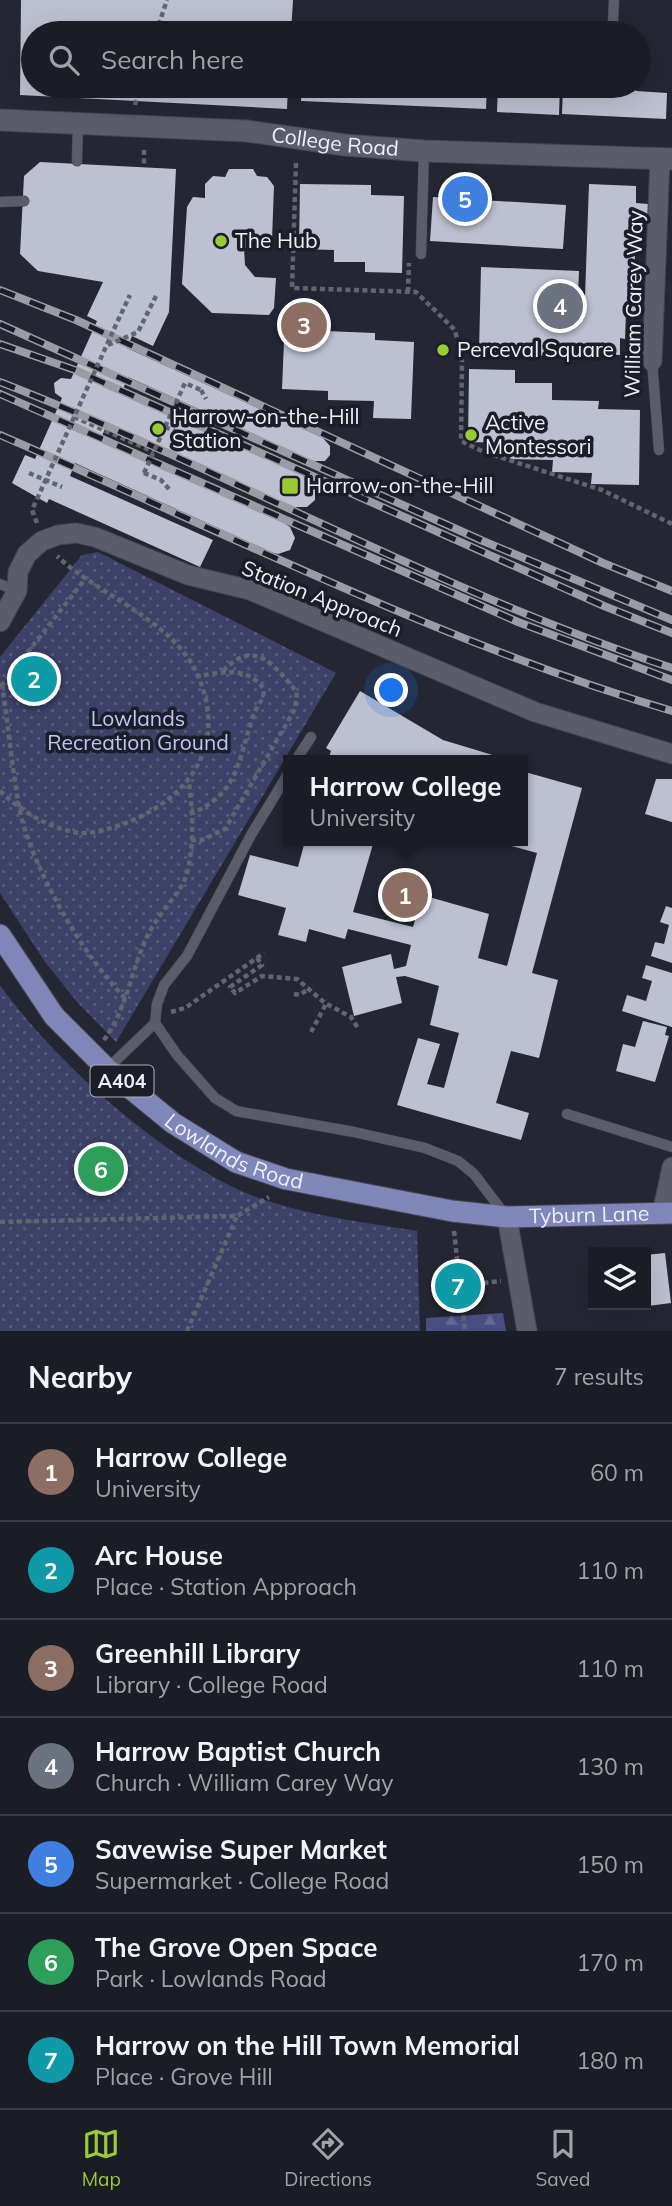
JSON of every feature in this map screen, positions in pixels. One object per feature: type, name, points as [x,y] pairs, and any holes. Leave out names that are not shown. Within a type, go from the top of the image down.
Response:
[{"type":"main road","name":"College Road","points":[[0,120],[247,131],[345,145],[424,151],[666,159]]},
{"type":"main road","name":"Lowlands Road","points":[[0,935],[54,1016],[100,1062],[173,1123],[236,1162],[286,1179],[452,1211],[507,1217]]},
{"type":"main road","name":"Tyburn Lane","points":[[507,1217],[667,1213]]},
{"type":"street","name":"William Carey Way","points":[[652,361],[666,159]]},
{"type":"street","name":"Station Approach","points":[[42,541],[58,535],[76,533],[115,544],[188,575],[250,590],[535,712],[672,754]]},
{"type":"street","points":[[0,622],[8,587],[27,554],[42,541]]},
{"type":"street","points":[[667,1213],[672,1167]]},
{"type":"street","points":[[507,1217],[527,1331]]},
{"type":"lane","points":[[613,21],[614,0]]},
{"type":"lane","points":[[77,161],[78,124]]},
{"type":"lane","points":[[421,254],[424,151]]},
{"type":"lane","points":[[0,202],[24,201]]},
{"type":"lane","name":"William Carey Way","points":[[652,361],[659,450]]},
{"type":"lane","points":[[299,755],[310,737]]},
{"type":"lane","points":[[100,1062],[156,1018],[164,985],[187,956],[251,835],[283,782]]},
{"type":"lane","points":[[156,1018],[177,1055],[215,1098],[236,1111],[366,1135],[425,1149],[458,1161],[474,1174],[507,1217]]},
{"type":"lane","points":[[567,1114],[672,1147]]},
{"type":"path","points":[[160,21],[167,0]]},
{"type":"path","points":[[144,150],[144,167]]},
{"type":"path","points":[[296,163],[292,288],[416,292],[455,330],[461,361],[461,441],[484,452],[602,490],[672,524]]},
{"type":"path","points":[[107,345],[138,332],[157,294]]},
{"type":"path","points":[[100,1062],[116,1025],[146,937],[161,910],[185,880],[191,840],[188,783],[206,741],[209,714],[199,676],[184,652],[125,603],[73,571],[42,541],[32,510],[130,295]]},
{"type":"path","points":[[169,489],[161,480],[144,473],[185,383],[201,390],[206,399]]},
{"type":"path","points":[[74,417],[154,452]]},
{"type":"path","points":[[165,427],[182,433],[191,444]]},
{"type":"path","points":[[29,473],[62,487]]},
{"type":"path","points":[[86,578],[1,685],[20,809],[50,886],[102,974],[125,998]]},
{"type":"path","points":[[191,840],[202,840],[225,829],[295,709],[297,698],[297,692],[264,657],[254,654],[234,659],[221,673]]},
{"type":"path","points":[[190,814],[214,804],[236,776],[253,715],[264,698],[264,689],[252,676],[231,671],[199,676]]},
{"type":"path","points":[[0,791],[20,809],[76,833],[100,830],[143,816],[188,783]]},
{"type":"path","points":[[156,1018],[185,1008],[264,953]]},
{"type":"path","points":[[257,958],[262,965],[230,987],[235,993],[262,976],[272,974],[297,979],[326,1004],[351,1017],[359,1030]]},
{"type":"path","points":[[294,994],[300,995],[309,988]]},
{"type":"path","points":[[310,1032],[326,1004]]},
{"type":"path","points":[[0,1222],[237,1216],[269,1196]]},
{"type":"path","points":[[452,1211],[458,1286],[465,1331]]},
{"type":"path","points":[[187,1331],[237,1216]]},
{"type":"path","points":[[458,1286],[491,1283]]},
{"type":"green space","name":"Lowlands Recreation Ground","points":[[98,552],[336,673],[287,755],[283,755],[283,762],[116,1042],[77,1002],[45,962],[0,893],[0,657],[82,555]]},
{"type":"green space","points":[[0,985],[75,1071],[136,1124],[199,1169],[253,1196],[298,1210],[417,1231],[420,1331],[0,1331]]},
{"type":"green space","points":[[503,1313],[506,1331],[426,1331],[426,1318]]},
{"type":"building","points":[[21,0],[293,0],[292,21],[21,21],[20,95]]},
{"type":"building","points":[[651,92],[667,93],[666,119],[562,114],[563,98],[651,98]]},
{"type":"building","points":[[77,98],[287,98],[287,109]]},
{"type":"building","points":[[301,98],[486,98],[486,109],[301,101]]},
{"type":"building","points":[[498,98],[560,98],[559,115],[497,112]]},
{"type":"building","name":"Harrow-on-the-Hill Station","points":[[40,162],[176,169],[169,312],[153,346],[132,336],[127,348],[323,438],[330,446],[330,455],[325,461],[313,461],[128,377],[121,394],[306,477],[315,486],[315,500],[307,507],[292,507],[107,424],[100,441],[284,523],[290,527],[295,538],[290,550],[278,554],[271,552],[75,463],[70,476],[213,540],[200,567],[49,499],[47,503],[12,483],[25,455],[35,459],[62,398],[55,393],[54,383],[61,378],[71,379],[97,321],[87,316],[103,282],[38,271],[20,254],[24,176]]},
{"type":"building","name":"The Hub","points":[[229,169],[253,169],[257,176],[267,177],[274,186],[272,239],[257,238],[258,244],[253,249],[244,248],[245,265],[255,277],[276,278],[274,308],[269,315],[212,313],[182,284],[187,207],[193,197],[205,198],[205,184],[213,176],[225,177]]},
{"type":"building","points":[[300,184],[371,185],[371,195],[404,196],[402,273],[365,272],[365,262],[334,262],[334,250],[299,249]]},
{"type":"building","points":[[589,184],[636,186],[636,203],[648,204],[648,222],[636,222],[634,288],[646,288],[645,299],[639,299],[640,314],[626,313],[625,339],[620,338],[620,355],[552,351],[552,356],[479,353],[481,267],[579,271],[578,296],[585,297]]},
{"type":"building","points":[[433,197],[566,205],[563,249],[430,241]]},
{"type":"building","points":[[285,317],[325,318],[325,331],[375,333],[375,340],[414,342],[411,419],[373,418],[374,401],[328,400],[328,391],[282,389]]},
{"type":"building","points":[[469,369],[515,370],[515,383],[552,383],[552,400],[599,401],[598,409],[640,410],[639,485],[591,484],[592,473],[552,472],[553,460],[510,459],[510,443],[468,442]]},
{"type":"building","points":[[37,653],[59,670],[30,706],[8,689]]},
{"type":"building","points":[[360,691],[443,740],[492,755],[330,755],[331,751],[326,748]]},
{"type":"building","points":[[528,773],[582,788],[532,973],[558,980],[539,1058],[511,1051],[496,1103],[529,1113],[521,1140],[397,1105],[418,1038],[440,1044],[427,1084],[444,1088],[459,1033],[430,1025],[439,986],[405,976],[396,977],[402,1003],[354,1016],[342,967],[391,954],[394,969],[406,966],[411,945],[348,929],[345,939],[309,929],[306,942],[278,935],[286,908],[238,895],[250,855],[298,867],[304,846],[373,846],[353,912],[413,927],[422,895],[489,914],[478,958],[507,966],[537,853],[511,846],[528,846]]},
{"type":"building","points":[[656,779],[672,779],[672,822],[645,814]]},
{"type":"building","points":[[666,906],[672,908],[672,963],[651,956],[655,942],[664,944],[669,925],[660,922]]},
{"type":"building","points":[[646,965],[672,973],[672,1027],[622,1011],[627,995],[646,1001],[652,981],[642,978]]},
{"type":"building","points":[[643,1021],[667,1027],[665,1035],[669,1036],[655,1082],[616,1071],[623,1044],[635,1047]]},
{"type":"building","points":[[665,1253],[671,1303],[651,1306],[651,1254]]},
{"type":"railway","points":[[0,290],[76,320],[603,563],[672,591]]},
{"type":"railway","points":[[0,324],[483,541],[672,620]]},
{"type":"railway","points":[[0,344],[75,370],[604,606],[672,633]]},
{"type":"railway","points":[[0,382],[85,416],[501,604],[672,668]]},
{"type":"railway","points":[[0,394],[518,622],[672,680]]},
{"type":"railway","points":[[0,435],[416,619],[585,683],[672,711]]},
{"type":"place","name":"Savewise Super Market","points":[[465,199]]},
{"type":"place","name":"The Hub","points":[[221,241]]},
{"type":"place","name":"Harrow Baptist Church","points":[[560,306]]},
{"type":"place","name":"Greenhill Library","points":[[304,325]]},
{"type":"place","name":"Perceval Square","points":[[443,350]]},
{"type":"place","name":"Harrow-on-the-Hill Station","points":[[158,429]]},
{"type":"place","name":"Active Montessori","points":[[471,435]]},
{"type":"place","name":"Harrow-on-the-Hill","points":[[290,486]]},
{"type":"place","name":"Arc House","points":[[34,679]]},
{"type":"place","name":"Harrow College","points":[[405,895]]},
{"type":"place","name":"The Grove Open Space","points":[[101,1169]]},
{"type":"place","name":"Harrow on the Hill Town Memorial","points":[[458,1286]]}]
